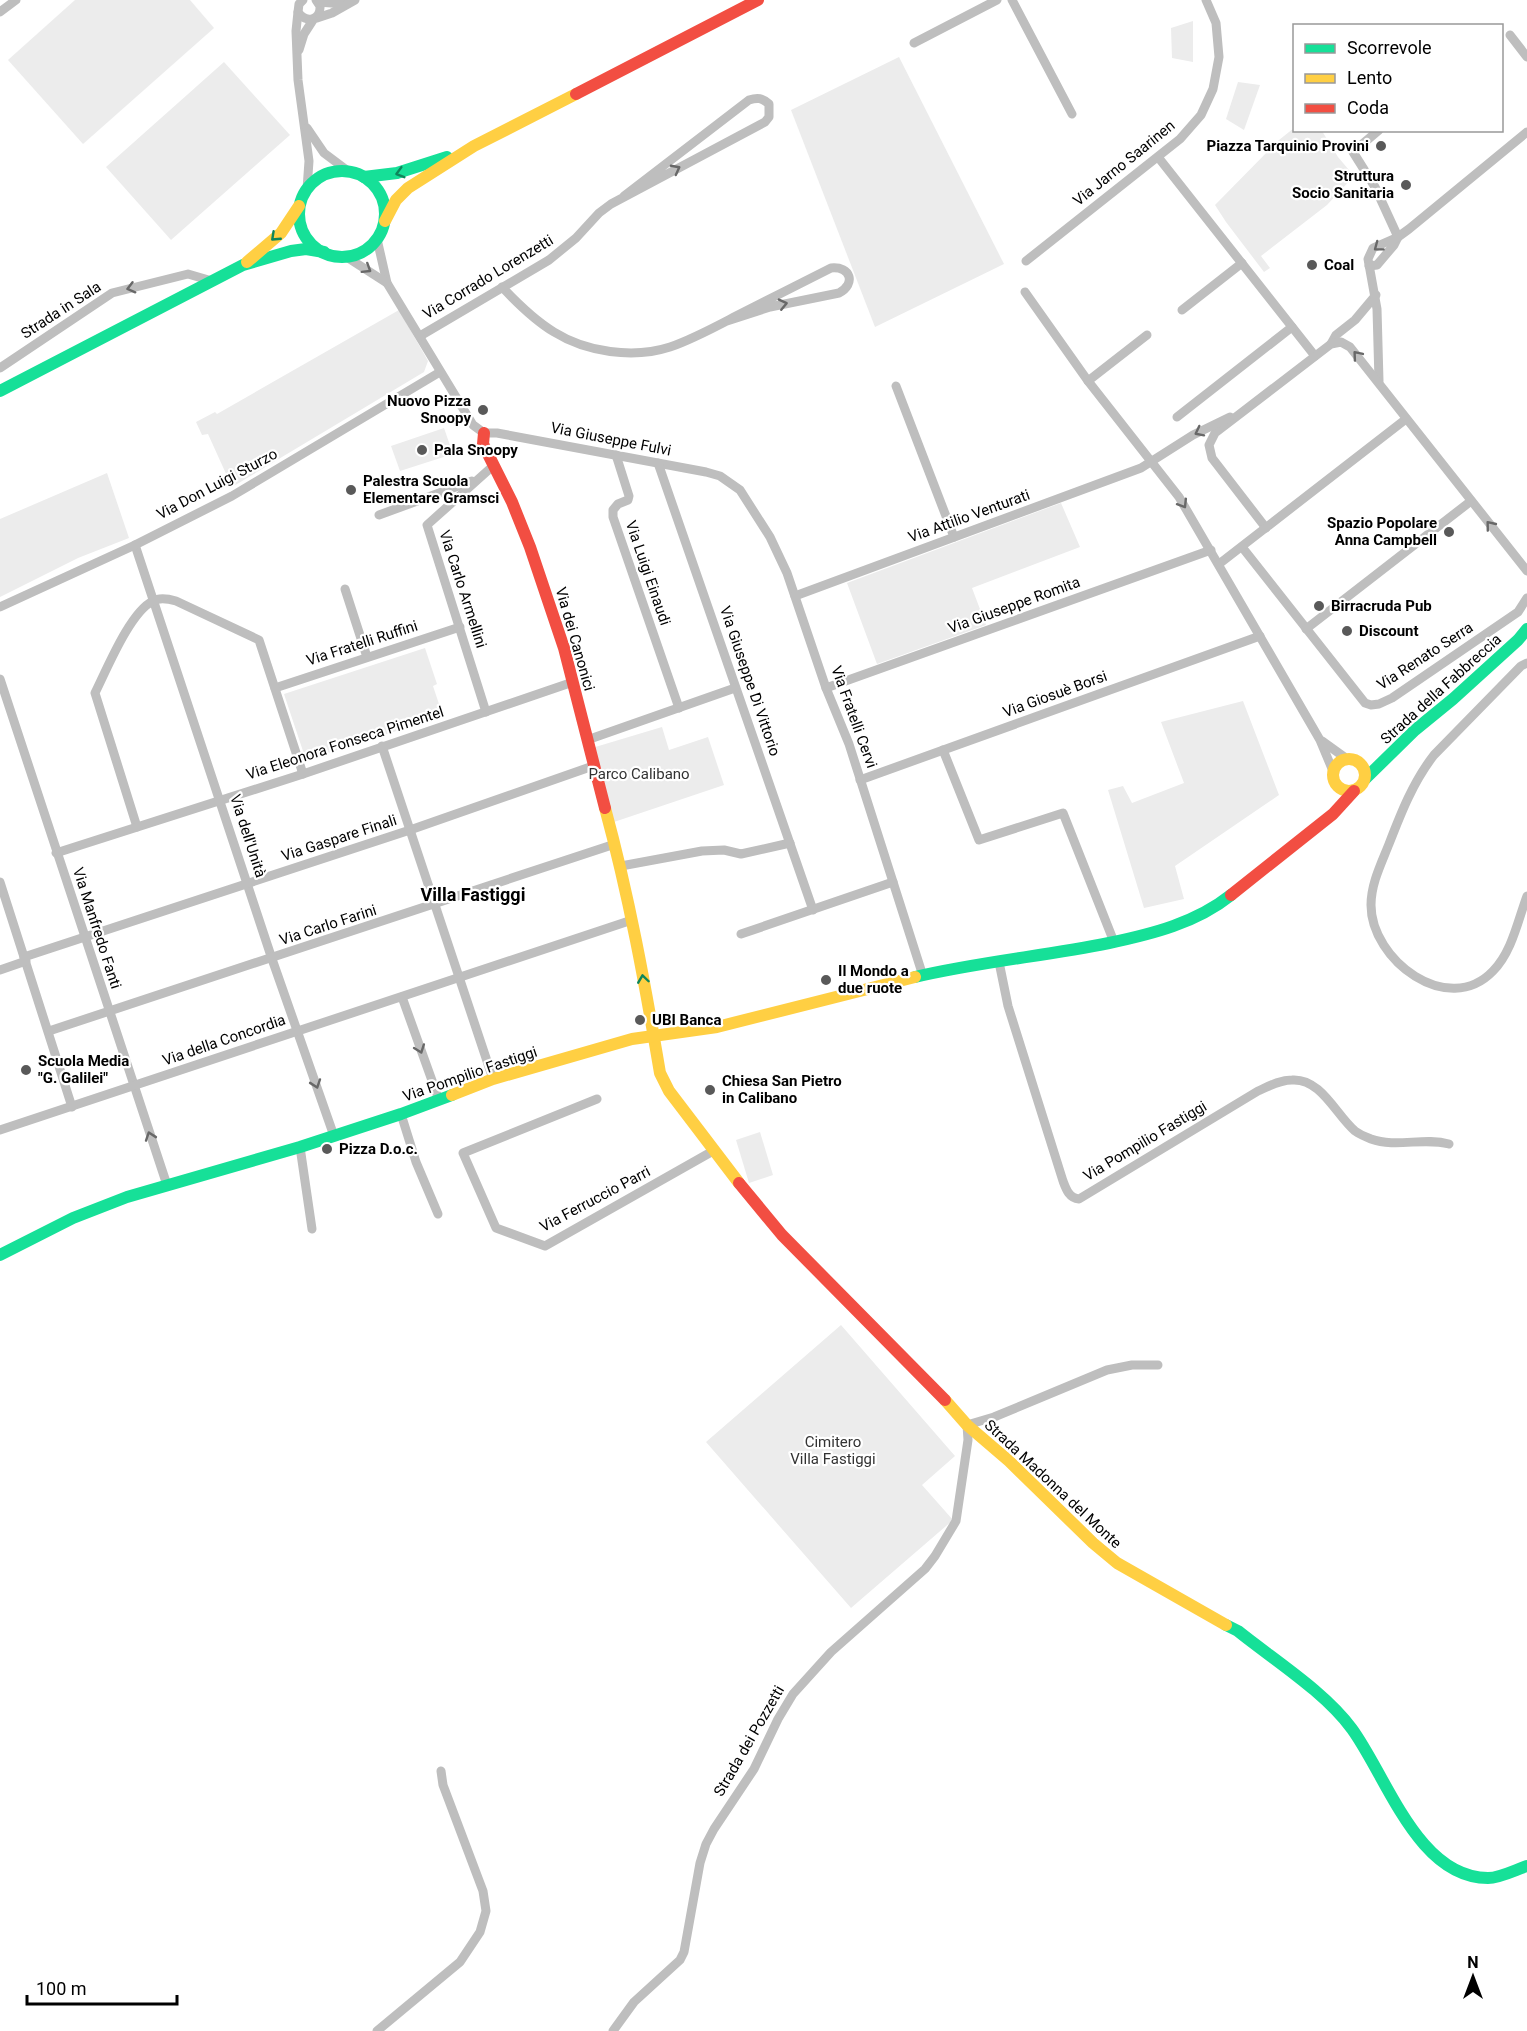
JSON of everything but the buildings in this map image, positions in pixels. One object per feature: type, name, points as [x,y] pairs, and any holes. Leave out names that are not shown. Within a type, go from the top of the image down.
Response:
[{"type":"street","points":[[0,12],[16,0]]},
{"type":"street","points":[[0,391],[243,265],[306,249],[345,256],[357,254],[377,239],[396,200],[408,188],[474,146],[758,0]]},
{"type":"street","points":[[914,44],[997,0]]},
{"type":"street","points":[[1012,0],[1072,114]]},
{"type":"street","name":"Via Jarno Saarinen","points":[[1026,261],[1180,139],[1201,115],[1213,89],[1219,57],[1216,23],[1206,0]]},
{"type":"street","points":[[297,55],[304,34],[321,10],[317,1],[351,2]]},
{"type":"street","points":[[300,4],[304,19],[315,19],[332,13],[351,2]]},
{"type":"street","points":[[300,4],[296,31],[309,161],[307,189]]},
{"type":"street","points":[[1510,35],[1527,57]]},
{"type":"street","name":"Via Corrado Lorenzetti","points":[[420,336],[530,272],[564,249],[599,213],[749,99],[764,99],[769,104],[769,117],[765,122],[624,196]]},
{"type":"street","points":[[304,125],[324,153],[348,171],[364,177],[374,185],[381,195],[385,208],[385,221]]},
{"type":"street","points":[[1377,132],[1353,152],[1375,187],[1398,237]]},
{"type":"street","points":[[1379,381],[1376,295],[1369,266],[1369,254],[1372,248],[1398,237],[1527,132]]},
{"type":"street","points":[[364,177],[401,174],[474,146]]},
{"type":"street","points":[[1158,157],[1315,356]]},
{"type":"street","points":[[243,265],[280,233],[300,204],[307,189],[315,181],[325,174],[348,171]]},
{"type":"street","points":[[300,204],[299,219],[303,232],[312,244],[324,252]]},
{"type":"street","points":[[1369,266],[1377,265],[1398,237]]},
{"type":"street","name":"Via dei Canonici","points":[[377,239],[387,283],[473,425],[484,434],[483,444],[512,502],[547,593],[573,682],[593,766],[621,866],[654,1036]]},
{"type":"street","name":"Via dei Canonici","points":[[345,256],[387,283]]},
{"type":"street","points":[[1182,310],[1242,263]]},
{"type":"street","points":[[502,287],[536,320],[555,333],[578,344],[626,353],[668,348],[831,268],[839,267],[846,271],[849,277],[846,290],[839,293],[770,307],[727,321]]},
{"type":"street","name":"Strada in Sala","points":[[0,368],[112,293],[188,274],[212,281]]},
{"type":"street","points":[[1025,292],[1088,381],[1179,497],[1211,550],[1320,740],[1334,771],[1336,784],[1333,814]]},
{"type":"street","points":[[1266,528],[1212,458],[1209,445],[1215,433],[1330,344],[1336,335],[1355,320],[1376,295]]},
{"type":"street","points":[[1177,417],[1292,327]]},
{"type":"street","points":[[1088,381],[1147,335]]},
{"type":"street","points":[[1330,344],[1341,342],[1350,347],[1527,570]]},
{"type":"street","name":"Via Don Luigi Sturzo","points":[[0,607],[135,545],[232,496],[441,372]]},
{"type":"street","points":[[896,386],[954,537]]},
{"type":"street","points":[[1152,461],[1193,435],[1249,407]]},
{"type":"street","points":[[1219,564],[1406,419]]},
{"type":"street","name":"Via Giuseppe Fulvi","points":[[484,434],[497,433],[658,463],[713,474],[731,482]]},
{"type":"street","name":"Via Luigi Einaudi","points":[[616,455],[629,496],[628,500],[618,504],[613,510],[613,517],[679,708]]},
{"type":"street","name":"Via Attilio Venturati","points":[[795,596],[1141,468],[1152,461]]},
{"type":"street","name":"Via Giuseppe Di Vittorio","points":[[658,463],[813,910]]},
{"type":"street","name":"Via Carlo Armellini","points":[[486,712],[427,525],[493,466]]},
{"type":"street","points":[[380,515],[477,479]]},
{"type":"street","name":"Via Fratelli Cervi","points":[[731,482],[740,490],[770,537],[795,596],[826,688],[849,744],[923,976]]},
{"type":"street","points":[[1306,629],[1471,501]]},
{"type":"street","name":"Via dell'Unità","points":[[135,545],[221,799],[247,884],[334,1136]]},
{"type":"street","name":"Via Renato Serra","points":[[1242,547],[1365,704],[1379,704],[1392,698],[1518,612],[1527,598]]},
{"type":"street","name":"Via Giuseppe Romita","points":[[826,688],[1211,550]]},
{"type":"street","points":[[345,589],[368,657]]},
{"type":"street","points":[[137,827],[95,693],[136,614],[154,600],[176,601],[259,640],[303,774]]},
{"type":"street","name":"Via Fratelli Ruffini","points":[[274,688],[460,627]]},
{"type":"street","name":"Strada della Fabbreccia","points":[[1365,778],[1415,730],[1523,638],[1527,629]]},
{"type":"street","name":"Via Giosuè Borsi","points":[[860,780],[1260,636]]},
{"type":"street","points":[[1527,663],[1521,666],[1465,722],[1421,771],[1377,874],[1371,906],[1372,922],[1385,948],[1407,972],[1424,982],[1459,988],[1478,983],[1494,970],[1506,952],[1527,896]]},
{"type":"street","name":"Via Manfredo Fanti","points":[[0,679],[167,1185]]},
{"type":"street","name":"Via Eleonora Fonseca Pimentel","points":[[56,853],[303,774],[573,682]]},
{"type":"street","points":[[587,740],[735,688]]},
{"type":"street","points":[[1320,740],[1347,759]]},
{"type":"street","points":[[382,746],[493,1079]]},
{"type":"street","points":[[943,750],[979,840],[1063,813],[1114,942]]},
{"type":"street","points":[[1334,771],[1338,763],[1352,759],[1362,765],[1365,778],[1361,786],[1354,790],[1344,790],[1336,784]]},
{"type":"street","name":"Strada della Fabbreccia","points":[[1362,765],[1384,760]]},
{"type":"street","name":"Via Gaspare Finali","points":[[0,970],[84,937],[410,830],[593,766]]},
{"type":"street","name":"Via Pompilio Fastiggi","points":[[0,1255],[73,1218],[127,1197],[300,1147],[439,1101],[493,1079],[632,1039],[717,1027],[923,976],[1056,954],[1151,934],[1216,907],[1333,814],[1354,790]]},
{"type":"street","points":[[621,866],[702,851],[724,850],[741,854],[790,843]]},
{"type":"street","name":"Via Carlo Farini","points":[[49,1031],[615,844]]},
{"type":"street","points":[[0,882],[72,1107]]},
{"type":"street","points":[[741,934],[893,882]]},
{"type":"street","name":"Via della Concordia","points":[[0,1130],[632,920]]},
{"type":"street","name":"Via Pompilio Fastiggi","points":[[999,962],[1008,1006],[1063,1180],[1067,1191],[1075,1198],[1079,1199],[1257,1091],[1281,1081],[1296,1079],[1308,1082],[1355,1131],[1373,1140],[1396,1143],[1438,1141],[1449,1144]]},
{"type":"street","points":[[402,997],[439,1101]]},
{"type":"street","name":"Strada Madonna del Monte","points":[[654,1036],[660,1073],[669,1091],[713,1151],[782,1235],[958,1413],[967,1425],[1010,1461],[1092,1543],[1117,1563],[1238,1631],[1328,1702],[1352,1729],[1410,1826],[1434,1855],[1454,1871],[1473,1877],[1491,1878],[1527,1866]]},
{"type":"street","name":"Via Ferruccio Parri","points":[[597,1099],[462,1153],[496,1228],[545,1246],[713,1151]]},
{"type":"street","points":[[401,1114],[416,1162],[438,1214]]},
{"type":"street","points":[[300,1147],[312,1229]]},
{"type":"street","name":"Strada Madonna del Monte","points":[[967,1425],[994,1417],[1107,1370],[1132,1365],[1158,1365]]},
{"type":"street","name":"Strada dei Pozzetti","points":[[614,2031],[634,2002],[680,1960],[684,1952],[700,1863],[706,1844],[754,1769],[793,1694],[831,1652],[924,1569],[935,1556],[956,1521],[968,1440],[967,1425]]},
{"type":"street","points":[[377,2031],[460,1962],[480,1932],[486,1911],[483,1891],[442,1785],[441,1771]]},
{"type":"green space","points":[[75,0],[190,0],[214,28],[83,144],[8,60]]},
{"type":"green space","points":[[1193,21],[1193,62],[1172,58],[1171,28]]},
{"type":"green space","points":[[899,57],[1004,264],[875,327],[791,110]]},
{"type":"green space","points":[[224,62],[290,135],[171,240],[106,167]]},
{"type":"green space","points":[[1238,82],[1260,85],[1244,130],[1226,119]]},
{"type":"green space","points":[[1293,129],[1293,132],[1323,132],[1338,157],[1354,176],[1327,205],[1261,256],[1270,268],[1264,272],[1215,205]]},
{"type":"green space","points":[[399,310],[428,361],[424,372],[232,487],[208,434],[202,435],[196,422],[215,412],[217,414]]},
{"type":"green space","name":"Pala Snoopy","points":[[444,428],[453,454],[400,471],[391,446]]},
{"type":"green space","points":[[107,473],[129,538],[78,558],[0,597],[0,519]]},
{"type":"green space","points":[[1061,503],[1080,547],[972,588],[986,625],[877,664],[847,583]]},
{"type":"green space","points":[[425,648],[437,684],[433,686],[443,716],[306,760],[284,694]]},
{"type":"green space","points":[[1243,701],[1279,795],[1175,866],[1184,899],[1144,908],[1108,790],[1123,786],[1132,803],[1184,783],[1161,722]]},
{"type":"green space","name":"Parco Calibano","points":[[662,727],[669,750],[708,737],[724,785],[614,822],[599,764],[592,748]]},
{"type":"green space","points":[[760,1132],[773,1175],[749,1183],[736,1140]]},
{"type":"green space","name":"Cimitero Villa Fastiggi","points":[[841,1325],[955,1456],[922,1485],[953,1520],[851,1608],[706,1442]]},
{"type":"traffic: fast","points":[[364,177],[397,173],[447,157]]},
{"type":"traffic: fast","points":[[342,171],[358,175],[372,184],[381,198],[385,214],[381,230],[372,244],[358,253],[342,257],[326,253],[312,244],[303,230],[299,214],[303,198],[312,184],[326,175],[342,171]]},
{"type":"traffic: fast","points":[[0,391],[243,265],[291,251],[306,249],[324,252]]},
{"type":"traffic: fast","points":[[1365,779],[1415,730],[1453,699],[1518,640],[1527,629]]},
{"type":"traffic: fast","points":[[915,977],[1085,948],[1141,936],[1188,920],[1231,895]]},
{"type":"traffic: fast","points":[[0,1255],[73,1218],[127,1197],[300,1147],[452,1095]]},
{"type":"traffic: fast","points":[[1226,1625],[1238,1631],[1298,1677],[1341,1715],[1365,1749],[1407,1822],[1423,1844],[1442,1861],[1463,1874],[1488,1878],[1527,1866]]},
{"type":"traffic: slow","points":[[385,221],[396,200],[408,188],[474,146],[576,94]]},
{"type":"traffic: slow","points":[[247,262],[281,233],[299,206]]},
{"type":"traffic: slow","points":[[1349,759],[1360,764],[1365,775],[1360,786],[1349,791],[1338,786],[1333,775],[1338,764],[1349,759]]},
{"type":"traffic: slow","points":[[605,808],[636,940],[660,1073],[669,1091],[739,1183]]},
{"type":"traffic: slow","points":[[452,1095],[493,1079],[632,1039],[717,1027],[915,977]]},
{"type":"traffic: slow","points":[[945,1400],[967,1425],[1009,1461],[1093,1543],[1117,1563],[1226,1625]]},
{"type":"traffic: jam","points":[[576,94],[758,0]]},
{"type":"traffic: jam","points":[[484,433],[483,444],[512,502],[530,547],[564,648],[605,808]]},
{"type":"traffic: jam","points":[[1231,895],[1333,814],[1354,791]]},
{"type":"traffic: jam","points":[[739,1183],[782,1235],[945,1400]]},
{"type":"place","name":"Piazza Tarquinio Provini","points":[[1381,146]]},
{"type":"place","name":"Struttura Socio Sanitaria","points":[[1406,185]]},
{"type":"place","name":"Coal","points":[[1312,265]]},
{"type":"place","name":"Nuovo Pizza Snoopy","points":[[483,410]]},
{"type":"place","name":"Pala Snoopy","points":[[422,450]]},
{"type":"place","name":"Palestra Scuola Elementare Gramsci","points":[[351,490]]},
{"type":"place","name":"Spazio Popolare Anna Campbell","points":[[1449,532]]},
{"type":"place","name":"Birracruda Pub","points":[[1319,606]]},
{"type":"place","name":"Discount","points":[[1347,631]]},
{"type":"place","name":"Il Mondo a due ruote","points":[[826,980]]},
{"type":"place","name":"UBI Banca","points":[[640,1020]]},
{"type":"place","name":"Scuola Media \"G. Galilei\"","points":[[26,1070]]},
{"type":"place","name":"Chiesa San Pietro in Calibano","points":[[710,1090]]},
{"type":"place","name":"Pizza D.o.c.","points":[[327,1149]]},
{"type":"district","name":"Villa Fastiggi","points":[[473,895]]}]
